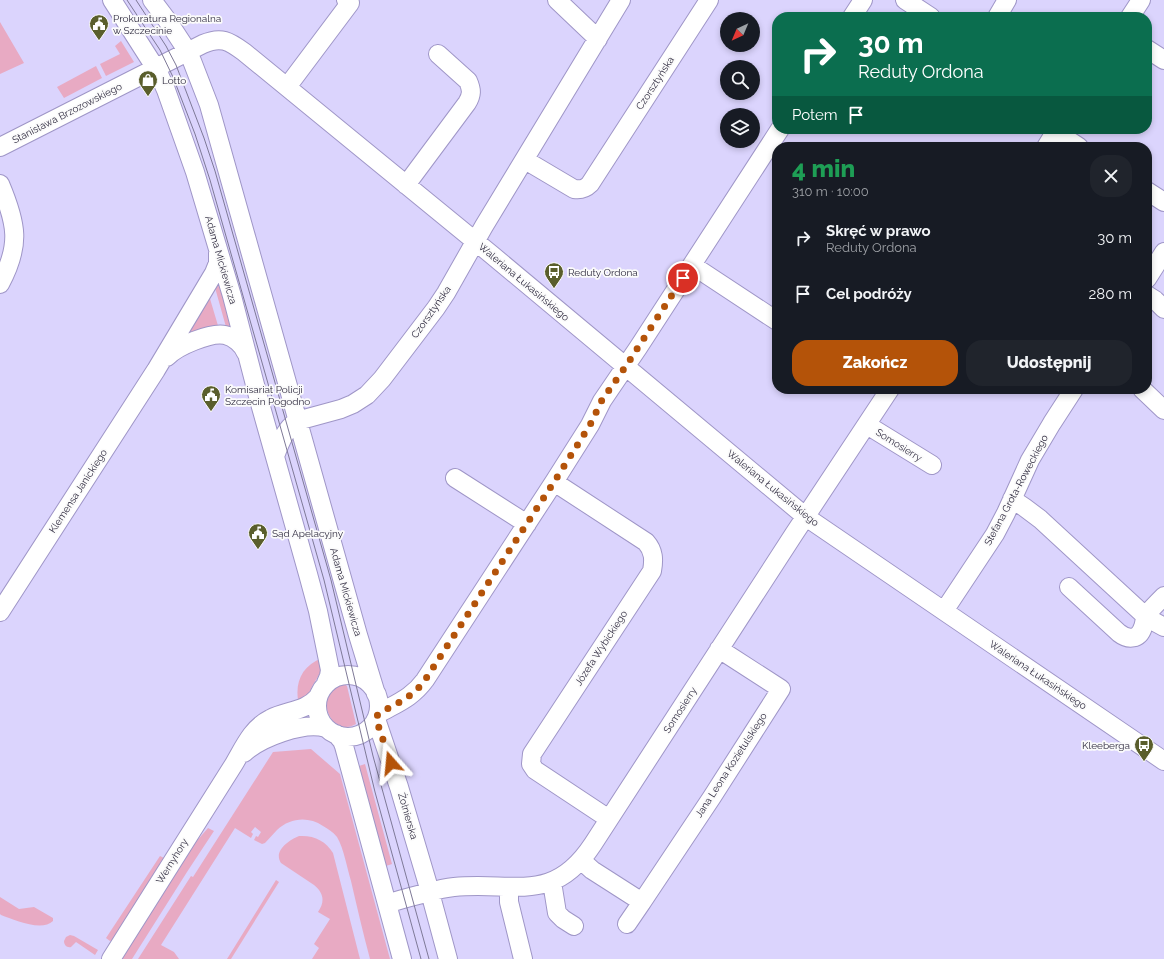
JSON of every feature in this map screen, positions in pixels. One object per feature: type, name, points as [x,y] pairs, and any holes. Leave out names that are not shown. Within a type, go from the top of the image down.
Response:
[{"type":"street","name":"Adama Mickiewicza","points":[[112,0],[156,68],[166,90],[192,163],[217,245],[318,611],[330,670],[329,678],[322,690]]},
{"type":"street","name":"Adama Mickiewicza","points":[[152,0],[167,20],[187,52],[212,117],[236,207],[366,664],[376,694]]},
{"type":"street","points":[[287,88],[350,3],[346,0]]},
{"type":"street","points":[[557,0],[598,39]]},
{"type":"street","name":"Czorsztyńska","points":[[298,421],[347,407],[363,398],[375,387],[441,301],[475,241],[621,0]]},
{"type":"street","name":"Czorsztyńska","points":[[525,160],[574,189],[579,190],[586,188],[709,0]]},
{"type":"street","points":[[855,12],[863,0]]},
{"type":"street","points":[[905,0],[923,12]]},
{"type":"street","points":[[1000,12],[1008,0]]},
{"type":"street","points":[[1133,12],[1141,0]]},
{"type":"street","name":"Waleriana Łukasińskiego","points":[[187,52],[209,41],[220,40],[225,40],[239,49],[475,241],[806,516],[1164,761]]},
{"type":"street","points":[[156,68],[187,52]]},
{"type":"street","points":[[1152,53],[1164,60]]},
{"type":"street","points":[[406,185],[467,103],[472,93],[468,82],[438,54]]},
{"type":"street","name":"Stanisława Brzozowskiego","points":[[0,147],[156,68]]},
{"type":"street","points":[[377,716],[405,699],[415,692],[420,686],[528,524],[590,425],[602,400],[626,366],[777,134]]},
{"type":"street","points":[[1060,134],[1072,142]]},
{"type":"street","points":[[0,184],[7,199],[14,226],[15,237],[11,261],[0,284]]},
{"type":"street","points":[[1152,194],[1164,202]]},
{"type":"street","name":"Klemensa Janickiego","points":[[0,612],[156,370],[215,271],[218,258],[217,245]]},
{"type":"street","points":[[1152,271],[1164,252]]},
{"type":"street","points":[[692,265],[772,318]]},
{"type":"street","points":[[1152,298],[1164,309]]},
{"type":"street","name":"Klemensa Janickiego","points":[[156,370],[169,354],[181,346],[216,335],[224,335],[234,339],[242,345],[247,354]]},
{"type":"street","name":"Somosierry","points":[[430,892],[446,887],[456,886],[530,887],[552,882],[564,875],[581,860],[610,819],[887,394]]},
{"type":"street","name":"Stefana Grota-Roweckiego","points":[[944,611],[995,534],[1034,454],[1071,394]]},
{"type":"street","points":[[1147,394],[1164,410]]},
{"type":"street","points":[[275,456],[285,435],[291,426],[298,421]]},
{"type":"street","name":"Somosierry","points":[[867,425],[932,465]]},
{"type":"street","points":[[455,478],[528,524]]},
{"type":"street","name":"Józefa Wybickiego","points":[[554,482],[646,542],[652,548],[653,553],[652,570],[532,754],[530,762],[535,770],[610,819]]},
{"type":"street","points":[[1012,499],[1040,519],[1146,616],[1164,627]]},
{"type":"street","points":[[1069,587],[1124,637],[1129,638],[1139,634],[1144,626],[1146,616],[1164,596]]},
{"type":"street","name":"Jana Leona Kozietulskiego","points":[[627,924],[712,797],[781,689],[720,649]]},
{"type":"street","points":[[331,731],[347,736],[358,735],[370,727],[377,716],[379,704],[376,694],[366,681],[354,675],[338,676],[333,678],[322,690],[317,705],[318,714],[321,721],[331,731],[342,741],[344,746],[402,959]]},
{"type":"street","name":"Wernyhory","points":[[111,959],[234,764],[250,736],[264,723],[276,716],[302,709],[312,703],[322,690]]},
{"type":"street","name":"Żołnierska","points":[[377,716],[430,892],[448,959]]},
{"type":"street","name":"Wernyhory","points":[[234,764],[253,746],[272,736],[305,727],[316,727],[331,731]]},
{"type":"street","points":[[581,860],[592,870],[642,902]]},
{"type":"street","points":[[552,882],[557,913],[574,926]]},
{"type":"street","points":[[509,887],[509,902],[523,959]]},
{"type":"street","points":[[387,904],[430,892]]},
{"type":"shaded area","points":[[0,22],[24,63],[0,74]]},
{"type":"shaded area","points":[[121,41],[134,62],[106,76],[100,64],[120,54],[115,46]]},
{"type":"shaded area","points":[[96,66],[102,78],[64,98],[57,87]]},
{"type":"shaded area","points":[[218,281],[232,326],[226,327],[214,284]]},
{"type":"shaded area","points":[[208,292],[219,329],[186,338]]},
{"type":"shaded area","points":[[322,658],[320,673],[308,695],[299,705],[298,690],[301,677],[309,666]]},
{"type":"shaded area","points":[[344,684],[347,686],[356,724],[347,727],[339,725],[333,720],[328,713],[327,705],[328,696],[334,689]]},
{"type":"shaded area","points":[[311,749],[340,774],[390,959],[370,959],[342,847],[337,837],[317,823],[299,820],[282,826],[265,843],[262,844],[254,840],[261,832],[255,827],[251,832],[253,834],[251,838],[235,828],[161,945],[174,952],[179,959],[138,959],[191,876],[193,877],[273,752]]},
{"type":"shaded area","points":[[365,764],[392,864],[383,867],[356,767]]},
{"type":"shaded area","points":[[208,828],[214,831],[132,959],[118,959],[181,859]]},
{"type":"shaded area","points":[[299,836],[315,838],[323,842],[333,853],[360,959],[312,959],[319,948],[314,944],[330,919],[318,912],[322,905],[322,894],[314,885],[281,863],[279,859],[279,854],[283,846]]},
{"type":"shaded area","points":[[160,856],[164,858],[113,940],[110,941],[106,938]]},
{"type":"shaded area","points":[[276,880],[279,882],[231,959],[227,959]]},
{"type":"shaded area","points":[[0,897],[19,909],[34,907],[53,918],[53,921],[48,924],[35,925],[20,922],[1,915]]},
{"type":"shaded area","points":[[70,935],[98,950],[95,955],[76,942],[71,947],[66,946],[64,941],[66,937]]},
{"type":"tram line","points":[[127,0],[160,50],[173,77],[195,134],[210,180],[324,580],[375,792],[421,959]]},
{"type":"tram line","points":[[136,0],[166,46],[176,65],[215,171],[331,580],[373,756],[429,959]]},
{"type":"place","name":"Prokuratura Regionalna w Szczecinie","points":[[99,41]]},
{"type":"place","name":"Lotto","points":[[148,97]]},
{"type":"place","name":"Reduty Ordona","points":[[554,289]]},
{"type":"place","name":"Komisariat Policji Szczecin Pogodno","points":[[211,412]]},
{"type":"place","name":"Sąd Apelacyjny","points":[[258,550]]},
{"type":"place","name":"Kleeberga","points":[[1144,762]]},
{"type":"route","points":[[391,763],[376,719],[378,714],[402,702],[418,689],[425,680],[554,482],[590,425],[602,400],[683,278]]}]
